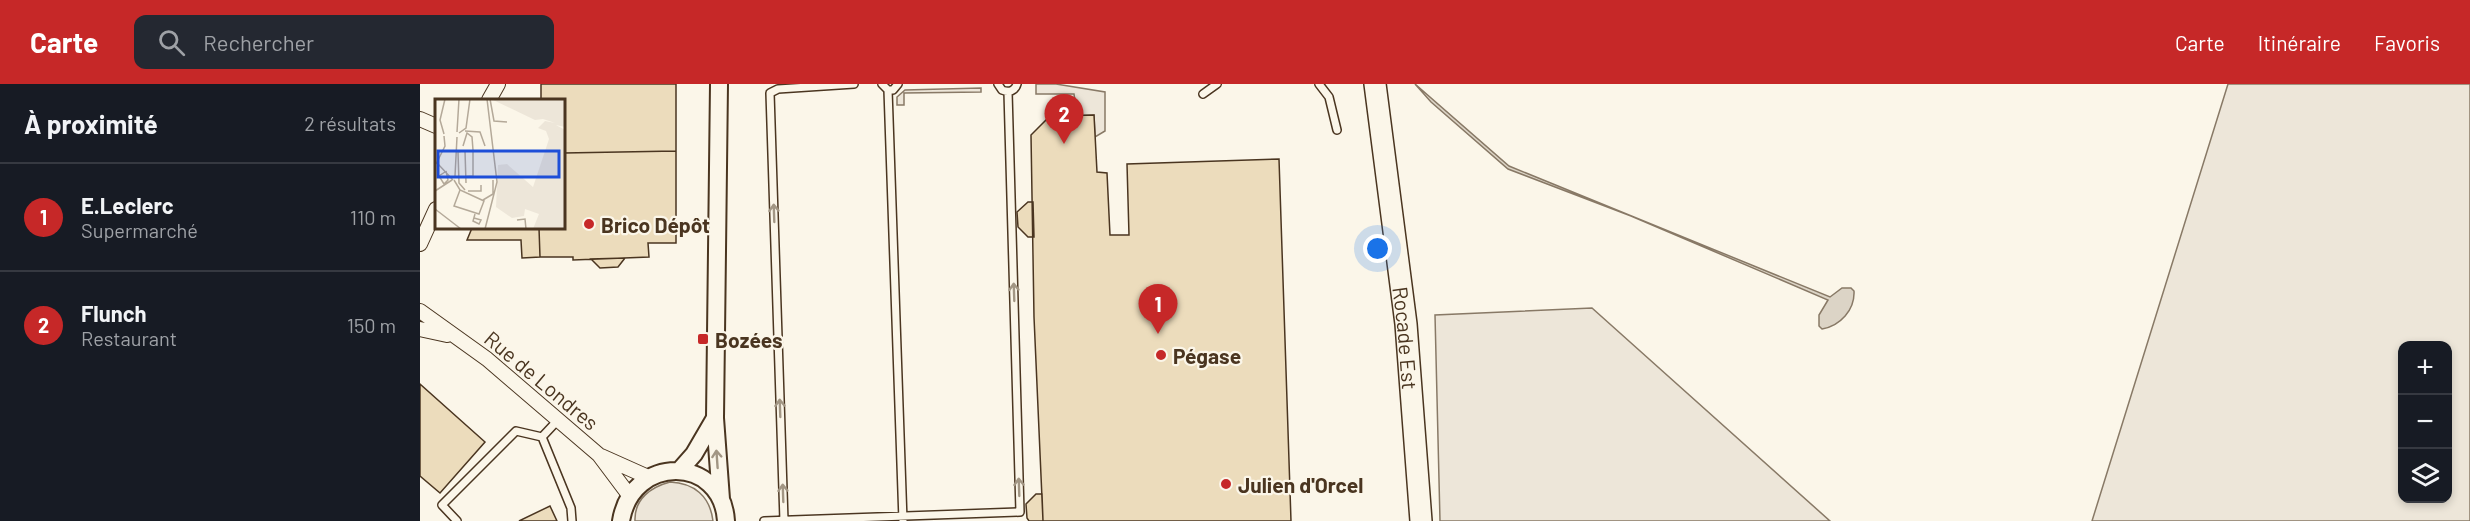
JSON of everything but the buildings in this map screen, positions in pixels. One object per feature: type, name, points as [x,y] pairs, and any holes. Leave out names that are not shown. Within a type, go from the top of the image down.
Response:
[{"type":"main road","name":"Rocade Est","points":[[1375,84],[1406,324],[1421,521]]},
{"type":"street","points":[[490,99],[498,84]]},
{"type":"street","points":[[719,84],[715,418],[721,499],[726,521]]},
{"type":"street","points":[[420,118],[435,126]]},
{"type":"street","points":[[420,244],[435,211]]},
{"type":"street","name":"Rue de Londres","points":[[420,311],[459,339],[599,455],[629,495]]},
{"type":"street","name":"Rue de Londres","points":[[420,329],[459,339]]},
{"type":"street","points":[[679,471],[694,454],[715,418]]},
{"type":"street","name":"Rue de Londres","points":[[599,455],[648,477]]},
{"type":"street","points":[[621,521],[629,495],[648,477],[663,471],[679,471],[696,475],[710,485],[721,499]]},
{"type":"lane","points":[[784,520],[770,93],[778,89],[854,84]]},
{"type":"lane","points":[[882,84],[888,90],[902,518]]},
{"type":"lane","points":[[888,90],[893,90],[898,84]]},
{"type":"lane","points":[[998,84],[1002,90],[1008,92],[1014,90],[1017,84]]},
{"type":"lane","points":[[1203,94],[1217,84]]},
{"type":"lane","points":[[1319,84],[1329,97],[1337,130]]},
{"type":"lane","points":[[1008,92],[1019,521]]},
{"type":"lane","points":[[542,437],[558,420]]},
{"type":"lane","points":[[457,521],[442,505],[516,431],[542,437]]},
{"type":"lane","points":[[542,437],[572,508],[572,521]]},
{"type":"lane","points":[[764,521],[902,518],[1020,512]]},
{"type":"shaded area","points":[[1036,84],[1056,84],[1105,92],[1105,131],[1095,137],[1094,115],[1077,116],[1074,94],[1036,94]]},
{"type":"shaded area","points":[[1415,84],[1509,166],[1830,297],[1842,288],[1851,288],[1854,291],[1854,298],[1849,311],[1840,321],[1822,329],[1819,326],[1819,315],[1828,300],[1631,216],[1508,169],[1431,102]]},
{"type":"shaded area","points":[[2228,84],[2470,84],[2470,521],[2092,521]]},
{"type":"shaded area","points":[[981,88],[981,92],[904,93],[904,105],[897,105],[897,97],[905,90]]},
{"type":"shaded area","points":[[1592,308],[1830,521],[1440,521],[1435,315]]},
{"type":"shaded area","points":[[670,482],[686,485],[699,492],[708,504],[713,521],[635,521],[637,506],[645,495],[656,487]]},
{"type":"place","name":"Flunch","points":[[1064,144]]},
{"type":"place","name":"Brico Dépôt","points":[[589,224]]},
{"type":"place","name":"E.Leclerc","points":[[1158,334]]},
{"type":"place","name":"Bozées","points":[[703,339]]},
{"type":"place","name":"Pégase","points":[[1161,355]]},
{"type":"place","name":"Julien d'Orcel","points":[[1226,484]]}]
